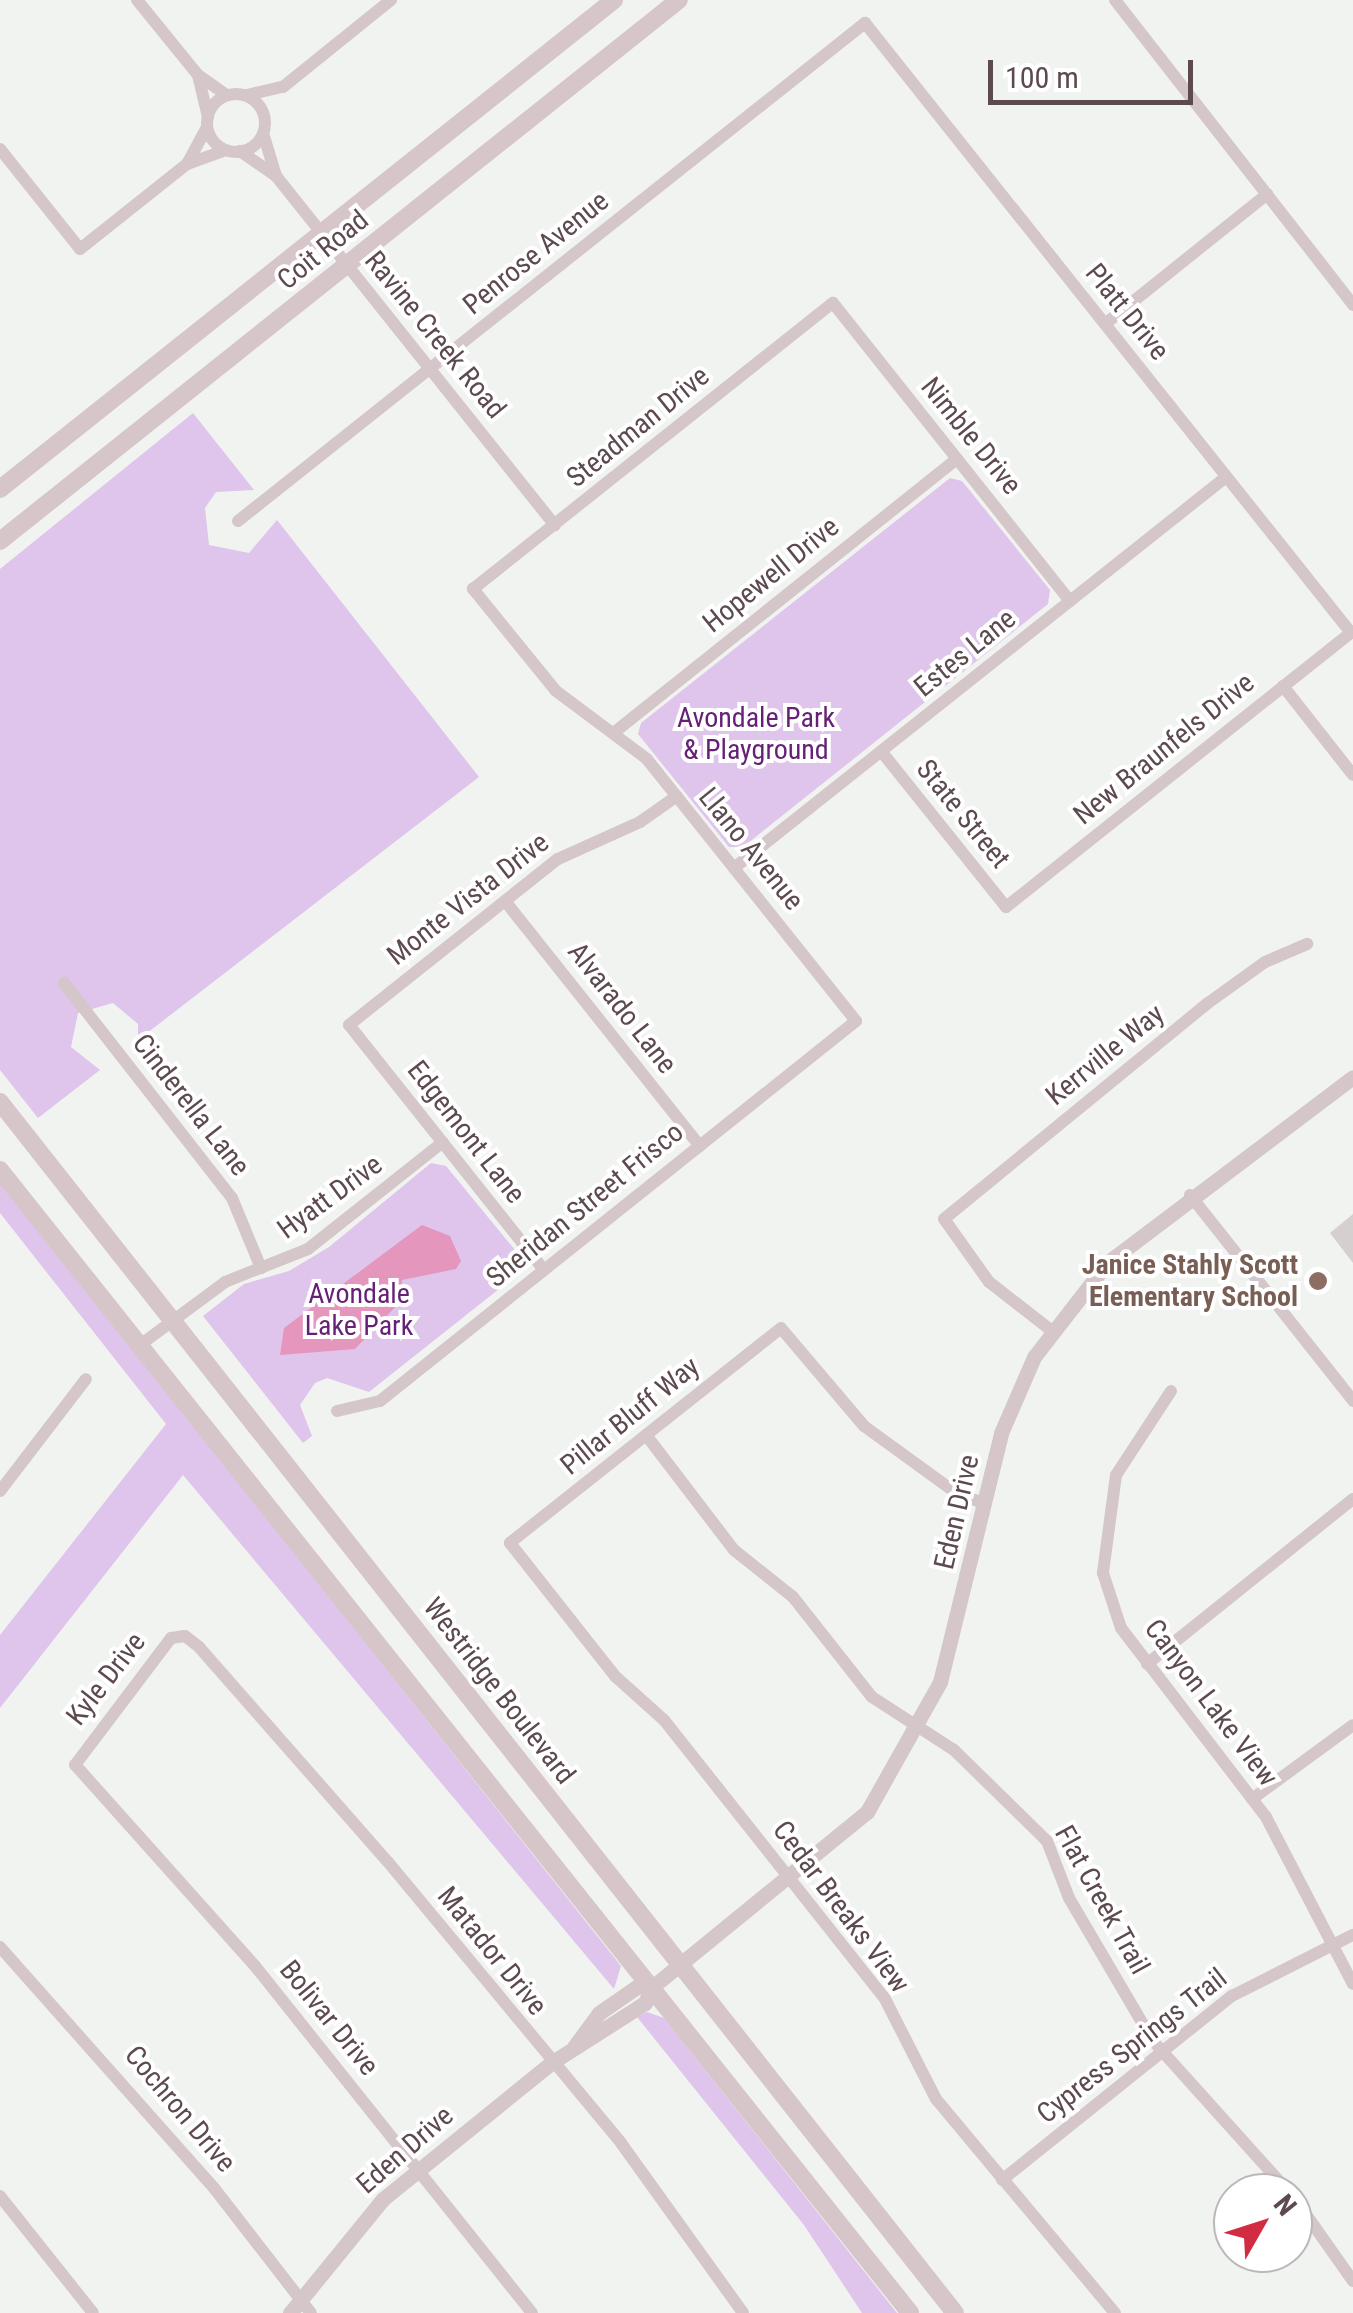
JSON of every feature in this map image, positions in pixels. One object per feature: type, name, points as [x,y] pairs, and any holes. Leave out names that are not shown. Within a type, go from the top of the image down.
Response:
[{"type":"main road","name":"Coit Road","points":[[0,489],[614,0]]},
{"type":"main road","name":"Coit Road","points":[[0,541],[679,0]]},
{"type":"main road","name":"Westridge Boulevard","points":[[0,1102],[955,2313]]},
{"type":"main road","points":[[0,1170],[910,2313]]},
{"type":"street","points":[[137,0],[198,76],[227,95],[247,96],[283,87]]},
{"type":"street","points":[[1115,0],[1353,306]]},
{"type":"street","points":[[0,148],[80,249],[188,164],[226,150],[240,152],[263,133],[265,118],[283,87],[392,1]]},
{"type":"street","name":"Platt Drive","points":[[865,23],[1352,632]]},
{"type":"street","name":"Penrose Avenue","points":[[238,521],[865,23]]},
{"type":"street","points":[[198,76],[207,122],[226,150]]},
{"type":"street","points":[[188,164],[207,122],[227,95]]},
{"type":"street","points":[[247,96],[265,118]]},
{"type":"street","name":"Ravine Creek Road","points":[[263,133],[276,176]]},
{"type":"street","name":"Ravine Creek Road","points":[[240,152],[276,176],[555,525]]},
{"type":"street","points":[[1104,324],[1267,194]]},
{"type":"street","name":"Nimble Drive","points":[[833,303],[1070,601]]},
{"type":"street","name":"Steadman Drive","points":[[474,590],[833,303]]},
{"type":"street","name":"Hopewell Drive","points":[[616,731],[958,459]]},
{"type":"street","name":"Estes Lane","points":[[734,868],[1226,477]]},
{"type":"street","name":"Llano Avenue","points":[[474,590],[556,691],[616,731],[676,796],[856,1021]]},
{"type":"street","name":"New Braunfels Drive","points":[[1006,907],[1352,632]]},
{"type":"street","points":[[1283,686],[1353,775]]},
{"type":"street","name":"State Street","points":[[882,751],[1006,907]]},
{"type":"street","name":"Monte Vista Drive","points":[[349,1025],[570,851],[640,822],[676,796]]},
{"type":"street","name":"Alvarado Lane","points":[[505,901],[700,1146]]},
{"type":"street","name":"Kerrville Way","points":[[1052,1331],[990,1282],[944,1218],[1208,1003],[1265,962],[1307,944]]},
{"type":"street","name":"Cinderella Lane","points":[[64,983],[232,1198],[261,1268]]},
{"type":"street","name":"Sheridan Street Frisco","points":[[337,1410],[380,1401],[856,1021]]},
{"type":"street","name":"Edgemont Lane","points":[[349,1025],[544,1270]]},
{"type":"street","name":"Eden Drive","points":[[295,2306],[345,2239],[418,2170],[551,2063],[574,2047],[608,2032],[651,1999],[651,1988],[790,1880],[867,1812],[940,1682],[1016,1391],[1052,1331],[1107,1263],[1190,1195],[1353,1077]]},
{"type":"street","name":"Hyatt Drive","points":[[140,1345],[225,1282],[308,1249],[443,1142]]},
{"type":"street","points":[[1190,1195],[1353,1401]]},
{"type":"street","name":"Pillar Bluff Way","points":[[510,1543],[781,1328],[864,1426],[959,1495],[984,1503]]},
{"type":"street","points":[[0,1491],[86,1380]]},
{"type":"street","name":"Canyon Lake View","points":[[1172,1390],[1116,1476],[1103,1573],[1121,1628],[1252,1799],[1353,1984]]},
{"type":"street","name":"Flat Creek Trail","points":[[646,1435],[734,1550],[793,1597],[872,1697],[954,1750],[1046,1842],[1068,1898],[1159,2049],[1273,2173]]},
{"type":"street","points":[[1147,1664],[1353,1500]]},
{"type":"street","name":"Cedar Breaks View","points":[[510,1543],[885,2000],[936,2100],[1115,2313]]},
{"type":"street","name":"Kyle Drive","points":[[75,1765],[157,1648],[185,1636]]},
{"type":"street","name":"Matador Drive","points":[[185,1636],[388,1862],[621,2144],[743,2313]]},
{"type":"street","points":[[1252,1799],[1353,1725]]},
{"type":"street","name":"Bolivar Drive","points":[[75,1765],[255,1966],[532,2313]]},
{"type":"street","name":"Cypress Springs Trail","points":[[1002,2180],[1159,2049],[1232,1996],[1353,1935]]},
{"type":"street","name":"Cochron Drive","points":[[0,1947],[214,2188],[295,2306],[310,2313]]},
{"type":"street","points":[[0,2196],[93,2313]]},
{"type":"street","name":"Flat Creek Trail","points":[[1313,2224],[1353,2280]]},
{"type":"green space","points":[[193,413],[254,490],[216,492],[205,508],[209,545],[249,553],[277,520],[479,777],[138,1040],[138,1024],[113,1003],[78,1013],[71,1047],[100,1070],[38,1118],[0,1070],[0,569]]},
{"type":"green space","name":"Avondale Park & Playground","points":[[950,478],[962,481],[1050,590],[1048,604],[743,847],[729,847],[638,734],[641,723]]},
{"type":"green space","name":"Avondale Lake Park","points":[[431,1163],[446,1166],[519,1255],[514,1277],[369,1392],[327,1378],[315,1383],[300,1405],[312,1436],[303,1443],[203,1316],[244,1284],[289,1271],[329,1247]]},
{"type":"green space","points":[[0,1181],[621,1966],[614,1989],[183,1475],[0,1708],[0,1635],[166,1424],[0,1213]]},
{"type":"green space","points":[[647,2012],[664,2018],[897,2313],[862,2313],[804,2225],[637,2017]]},
{"type":"shaded area","points":[[422,1225],[450,1236],[461,1261],[456,1269],[402,1280],[401,1301],[355,1349],[280,1355],[284,1328]]},
{"type":"building","name":"Janice Stahly Scott Elementary School","points":[[1353,1214],[1353,1263],[1330,1233]]},
{"type":"place","name":"Janice Stahly Scott Elementary School","points":[[1318,1281]]}]
